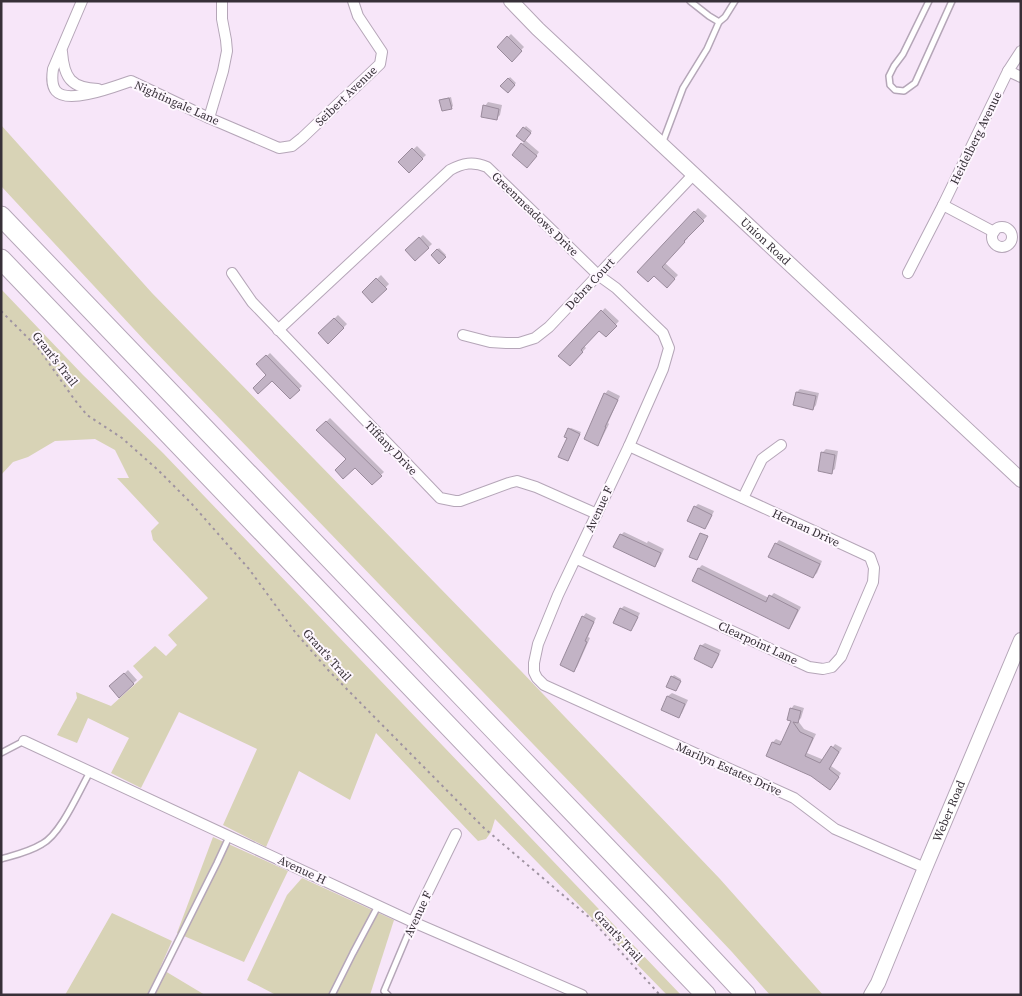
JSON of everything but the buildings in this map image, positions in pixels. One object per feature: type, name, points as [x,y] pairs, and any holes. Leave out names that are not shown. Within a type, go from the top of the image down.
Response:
[{"type":"highway","points":[[1,216],[746,995]]},
{"type":"highway","points":[[1,258],[706,995]]},
{"type":"street","points":[[82,1],[62,48],[63,64],[69,79],[79,86],[104,89]]},
{"type":"street","points":[[209,118],[227,51],[222,19],[222,1]]},
{"type":"street","name":"Seibert Avenue","points":[[279,148],[292,146],[302,138],[380,64],[382,52],[358,16],[354,1]]},
{"type":"street","name":"Union Road","points":[[511,1],[538,29],[1021,480]]},
{"type":"street","name":"Nightingale Lane","points":[[62,48],[51,79],[56,91],[62,95],[84,95],[131,81],[209,118],[279,148]]},
{"type":"street","name":"Heidelberg Avenue","points":[[908,273],[1008,71],[1021,51]]},
{"type":"street","points":[[1008,71],[1021,76]]},
{"type":"street","name":"Greenmeadows Drive","points":[[278,330],[450,170],[465,163],[474,163],[487,167],[598,275],[616,288],[663,333],[669,348]]},
{"type":"street","name":"Debra Court","points":[[463,335],[490,342],[506,343],[519,343],[536,338],[550,327],[694,174]]},
{"type":"street","points":[[943,205],[994,232]]},
{"type":"street","name":"Tiffany Drive","points":[[232,273],[252,302],[440,498],[460,501],[517,481],[536,487],[597,514]]},
{"type":"street","name":"Avenue F","points":[[534,672],[538,644],[558,595],[629,446],[663,369],[669,348]]},
{"type":"street","points":[[743,498],[762,459],[781,444]]},
{"type":"street","name":"Hernan Drive","points":[[629,446],[870,557]]},
{"type":"street","name":"Clearpoint Lane","points":[[576,559],[677,604],[809,667],[824,668],[832,667],[841,657],[873,582],[874,568],[870,557]]},
{"type":"street","name":"Weber Road","points":[[875,991],[924,868],[1021,640]]},
{"type":"street","name":"Marilyn Estates Drive","points":[[534,672],[544,685],[794,798],[835,830],[924,868]]},
{"type":"street","name":"Avenue H","points":[[24,742],[413,922],[582,995]]},
{"type":"street","name":"Avenue F","points":[[413,922],[456,834]]},
{"type":"lane","points":[[662,145],[683,88],[707,50],[719,22],[725,17],[735,1]]},
{"type":"lane","points":[[929,1],[903,54],[889,76],[890,85],[895,90],[904,91],[915,83],[952,1]]},
{"type":"lane","points":[[692,2],[719,22]]},
{"type":"lane","points":[[1,754],[24,742]]},
{"type":"lane","points":[[1,860],[26,852],[44,843],[58,830],[90,772]]},
{"type":"lane","points":[[151,995],[217,864],[229,836]]},
{"type":"lane","points":[[332,995],[378,906]]},
{"type":"lane","name":"Avenue F","points":[[388,995],[384,991],[413,922]]},
{"type":"path","name":"Grant's Trail","points":[[1,311],[39,349],[87,415],[122,438],[191,503],[249,569],[294,632],[329,671],[484,828],[590,918],[660,995]]},
{"type":"shaded area","points":[[1,125],[152,293],[521,671],[720,879],[823,995],[770,995],[663,879],[146,342],[1,186]]},
{"type":"shaded area","points":[[1,289],[83,375],[163,453],[681,995],[667,995],[495,819],[491,832],[486,839],[478,841],[376,733],[350,800],[299,771],[266,847],[223,825],[257,749],[179,712],[141,788],[111,773],[129,738],[88,718],[77,743],[57,735],[77,698],[76,692],[111,706],[143,677],[133,666],[155,646],[166,656],[177,645],[168,635],[208,598],[153,540],[151,531],[159,523],[117,478],[129,478],[115,450],[95,439],[55,441],[28,457],[13,462],[1,475]]},
{"type":"shaded area","points":[[213,837],[288,871],[244,962],[177,933]]},
{"type":"shaded area","points":[[302,878],[394,920],[370,995],[276,995],[247,980],[287,895]]},
{"type":"shaded area","points":[[112,913],[172,941],[160,968],[205,995],[65,995]]}]
